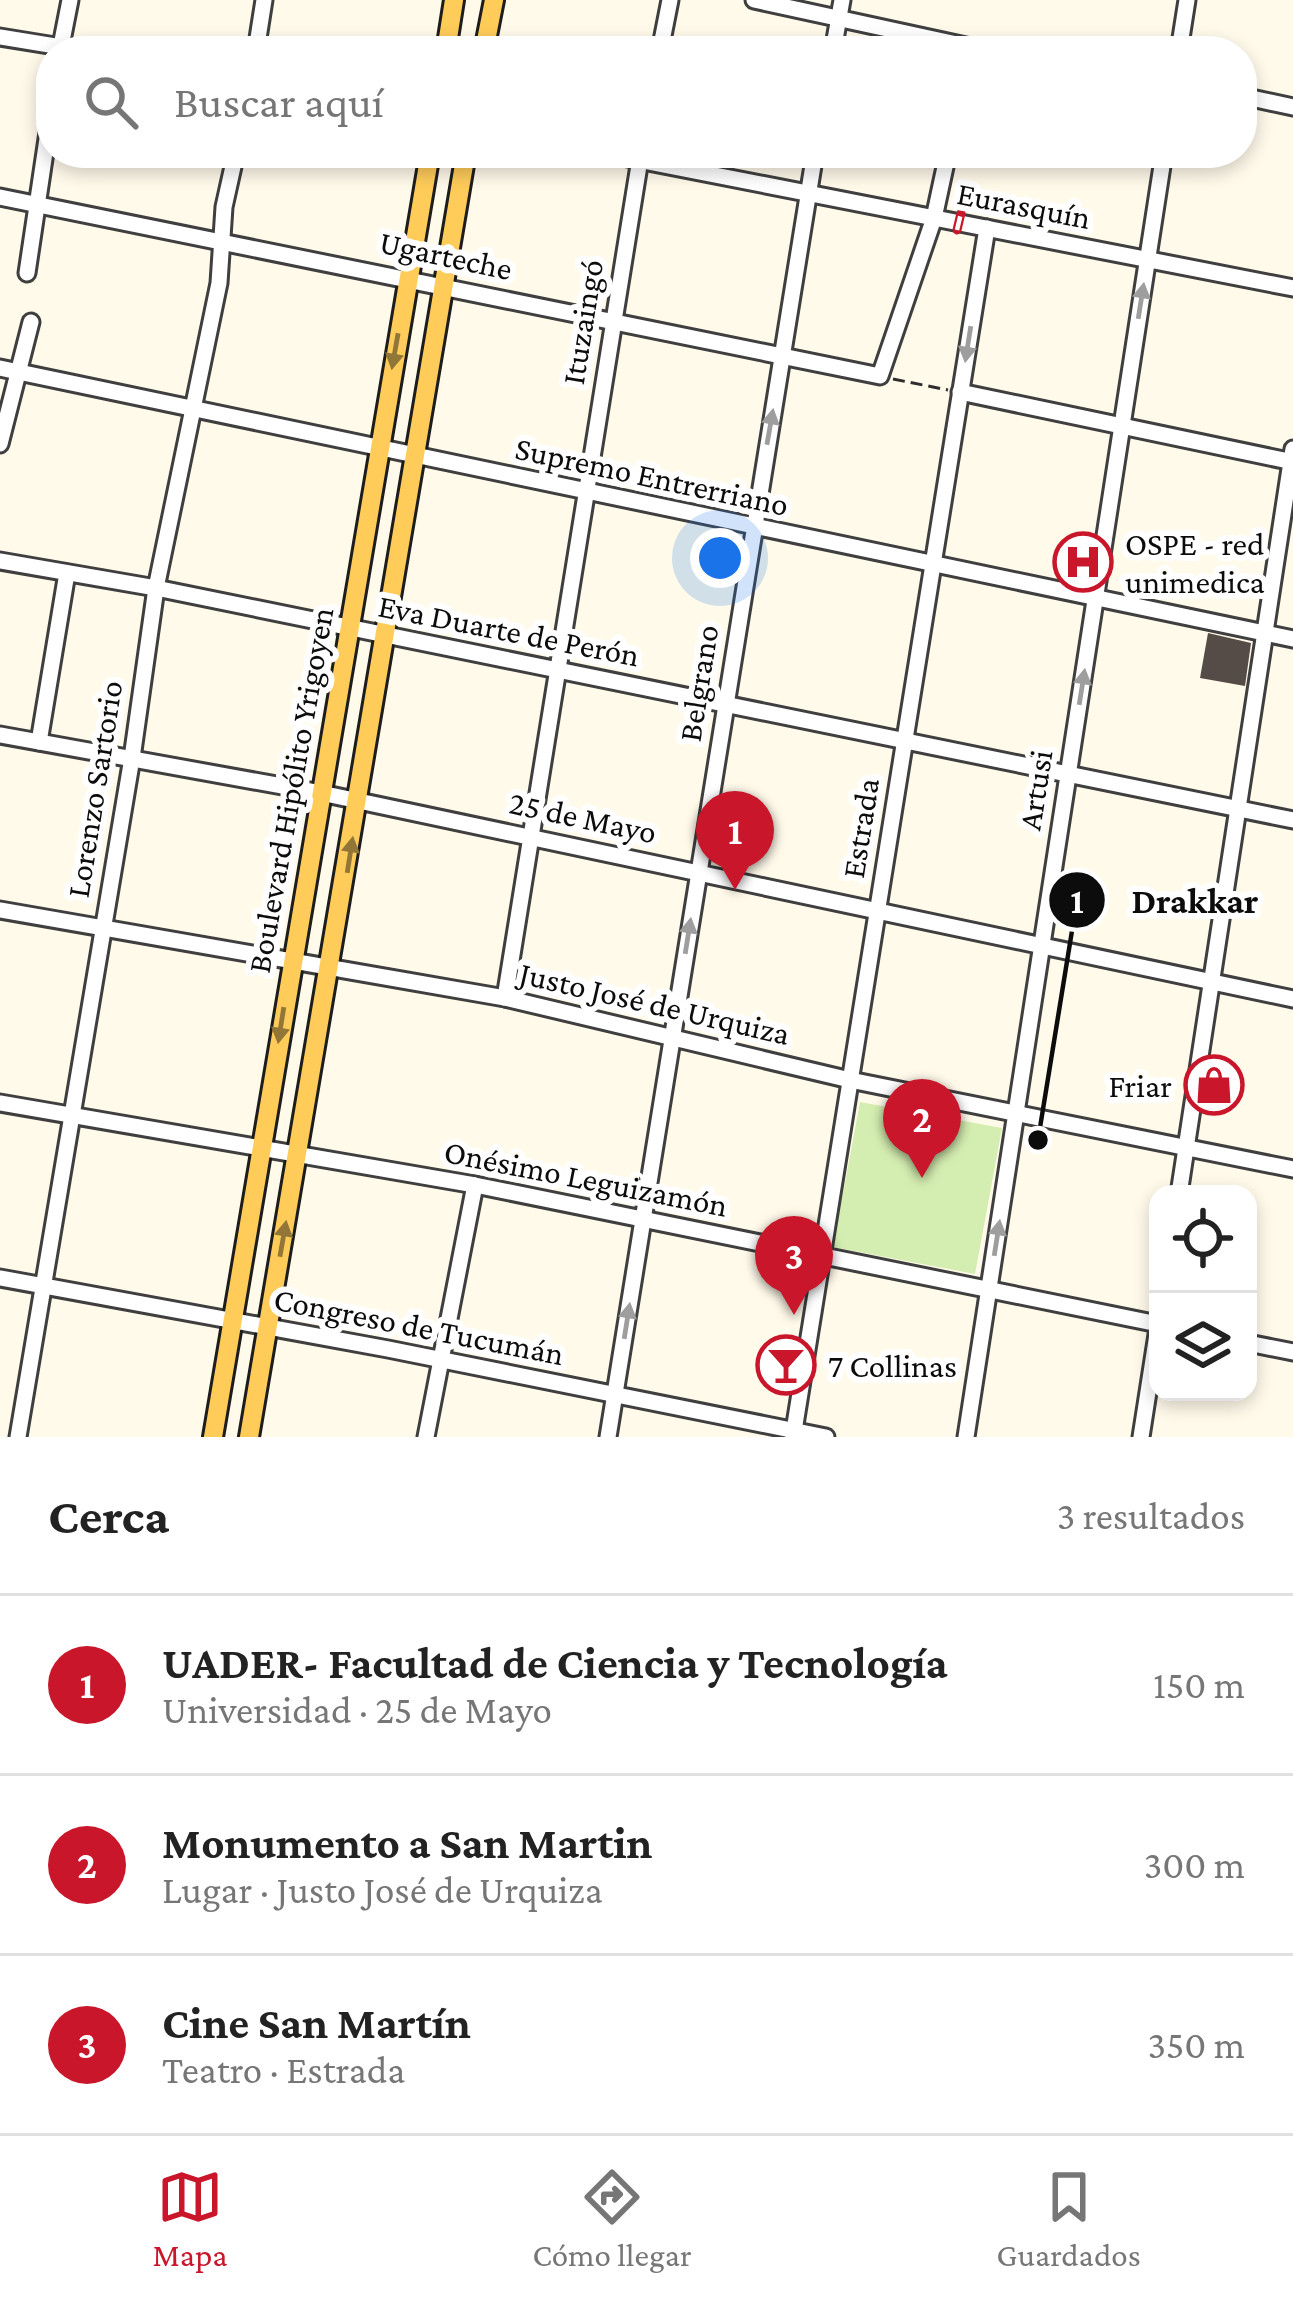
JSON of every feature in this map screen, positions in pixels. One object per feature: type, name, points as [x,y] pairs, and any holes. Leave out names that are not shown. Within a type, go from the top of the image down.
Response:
[{"type":"main road","points":[[448,36],[454,0]]},
{"type":"main road","points":[[487,36],[494,0]]},
{"type":"main road","name":"Boulevard Hipólito Yrigoyen","points":[[213,1437],[427,168]]},
{"type":"main road","name":"Boulevard Hipólito Yrigoyen","points":[[249,1437],[464,168]]},
{"type":"street","points":[[63,36],[70,0]]},
{"type":"street","points":[[258,36],[264,0]]},
{"type":"street","points":[[663,36],[670,0]]},
{"type":"street","points":[[754,0],[917,36]]},
{"type":"street","points":[[836,36],[842,0]]},
{"type":"street","points":[[1181,36],[1187,0]]},
{"type":"street","points":[[0,37],[36,44]]},
{"type":"street","points":[[1257,99],[1293,107]]},
{"type":"street","points":[[27,272],[42,168]]},
{"type":"street","name":"Lorenzo Sartorio","points":[[18,1437],[156,589],[219,283],[224,207],[233,168]]},
{"type":"street","name":"Ituzaingó","points":[[505,998],[638,168]]},
{"type":"street","name":"Eurasquín","points":[[690,168],[1293,287]]},
{"type":"street","name":"Belgrano","points":[[608,1437],[812,168]]},
{"type":"street","points":[[880,376],[934,218],[945,168]]},
{"type":"street","name":"Artusi","points":[[966,1437],[1162,168]]},
{"type":"street","name":"Ugarteche","points":[[0,197],[880,376]]},
{"type":"street","name":"Estrada","points":[[793,1434],[987,228]]},
{"type":"street","points":[[0,444],[31,322]]},
{"type":"street","name":"Supremo Entrerriano","points":[[0,368],[1293,639]]},
{"type":"street","points":[[960,392],[1292,458],[1180,1185]]},
{"type":"street","name":"Eva Duarte de Perón","points":[[0,561],[1293,820]]},
{"type":"street","points":[[39,742],[67,573]]},
{"type":"street","name":"25 de Mayo","points":[[0,735],[358,801],[1293,1000]]},
{"type":"street","name":"Justo José de Urquiza","points":[[0,910],[505,998],[850,1080],[1293,1169]]},
{"type":"street","name":"Onésimo Leguizamón","points":[[0,1103],[475,1185],[1149,1324]]},
{"type":"street","points":[[426,1437],[475,1185]]},
{"type":"street","name":"Congreso de Tucumán","points":[[0,1278],[826,1437]]},
{"type":"street","points":[[1257,1344],[1293,1352]]},
{"type":"street","points":[[1141,1437],[1149,1385]]},
{"type":"path","points":[[880,376],[960,392]]},
{"type":"green space","points":[[860,1102],[1002,1128],[975,1274],[833,1247]]},
{"type":"building","points":[[1208,633],[1251,643],[1245,686],[1200,678]]},
{"type":"railway","points":[[957,230],[961,213]]},
{"type":"place","name":"OSPE - red unimedica","points":[[1083,562]]},
{"type":"place","name":"UADER- Facultad de Ciencia y Tecnología","points":[[735,890]]},
{"type":"place","name":"Friar","points":[[1214,1085]]},
{"type":"place","name":"Drakkar","points":[[1038,1140]]},
{"type":"place","name":"Monumento a San Martin","points":[[922,1178]]},
{"type":"place","name":"Cine San Martín","points":[[794,1315]]},
{"type":"place","name":"7 Collinas","points":[[786,1365]]}]
